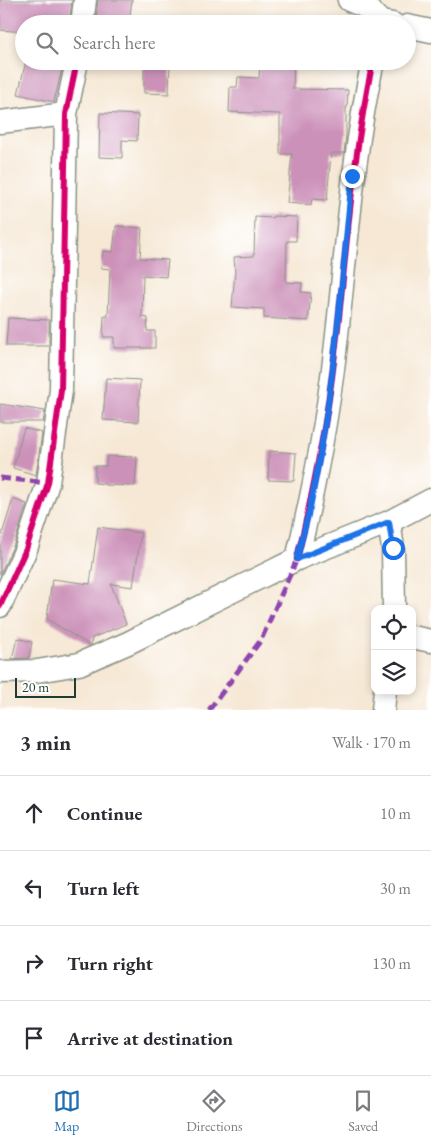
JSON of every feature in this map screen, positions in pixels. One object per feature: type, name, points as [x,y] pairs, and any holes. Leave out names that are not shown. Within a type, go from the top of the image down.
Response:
[{"type":"street","points":[[83,15],[84,0]]},
{"type":"street","points":[[349,0],[366,6],[376,15]]},
{"type":"street","points":[[416,28],[431,31]]},
{"type":"street","points":[[0,606],[26,549],[48,484],[61,390],[66,114],[75,70]]},
{"type":"street","points":[[297,559],[313,493],[326,419],[337,337],[352,176],[371,70]]},
{"type":"street","points":[[0,122],[66,114]]},
{"type":"street","points":[[0,672],[37,671],[79,664],[128,643],[297,559],[389,522],[431,500]]},
{"type":"street","points":[[389,522],[393,548],[394,605]]},
{"type":"street","points":[[416,638],[431,641]]},
{"type":"street","points":[[383,710],[385,695]]},
{"type":"building","points":[[0,0],[72,0],[70,15],[15,15],[15,31],[0,30]]},
{"type":"building","points":[[98,0],[132,0],[130,15],[96,15]]},
{"type":"building","points":[[24,70],[62,70],[54,102],[18,94]]},
{"type":"building","points":[[144,70],[170,70],[169,94],[144,93]]},
{"type":"building","points":[[259,70],[294,70],[293,89],[348,90],[344,153],[331,153],[327,200],[312,199],[311,205],[287,203],[292,154],[280,154],[280,114],[229,112],[230,87],[237,87],[238,77],[259,78]]},
{"type":"building","points":[[100,113],[138,115],[137,141],[122,140],[122,158],[99,157]]},
{"type":"building","points":[[273,216],[297,217],[296,241],[287,241],[286,282],[302,283],[301,292],[311,293],[308,321],[264,318],[264,309],[232,307],[235,272],[234,257],[254,256],[255,217],[273,218]]},
{"type":"building","points":[[116,226],[142,228],[140,258],[168,260],[166,277],[143,275],[142,317],[148,318],[147,331],[155,331],[155,348],[114,348],[114,337],[103,337],[104,316],[108,316],[110,269],[101,268],[103,251],[113,252]]},
{"type":"building","points":[[8,318],[49,320],[49,346],[6,346]]},
{"type":"building","points":[[106,378],[140,380],[138,422],[103,420]]},
{"type":"building","points":[[0,404],[45,411],[43,422],[0,422]]},
{"type":"building","points":[[24,428],[42,433],[36,475],[13,468]]},
{"type":"building","points":[[269,451],[296,453],[294,481],[268,480]]},
{"type":"building","points":[[107,456],[137,457],[135,486],[95,483],[95,466],[106,466]]},
{"type":"building","points":[[13,499],[27,504],[14,544],[0,574],[0,541]]},
{"type":"building","points":[[98,527],[141,533],[133,587],[111,584],[126,624],[92,638],[91,645],[89,645],[47,619],[52,579],[90,584]]},
{"type":"building","points":[[17,638],[32,642],[29,658],[12,659]]},
{"type":"marked path","points":[[0,478],[48,483]]},
{"type":"marked path","points":[[209,710],[261,640],[297,559]]},
{"type":"cycle path","points":[[0,606],[26,549],[48,483],[61,390],[66,114],[75,70]]},
{"type":"cycle path","points":[[297,559],[326,420],[355,164],[371,70]]},
{"type":"route","points":[[352,176],[337,337],[326,419],[313,493],[297,559],[389,522],[393,548]]}]
